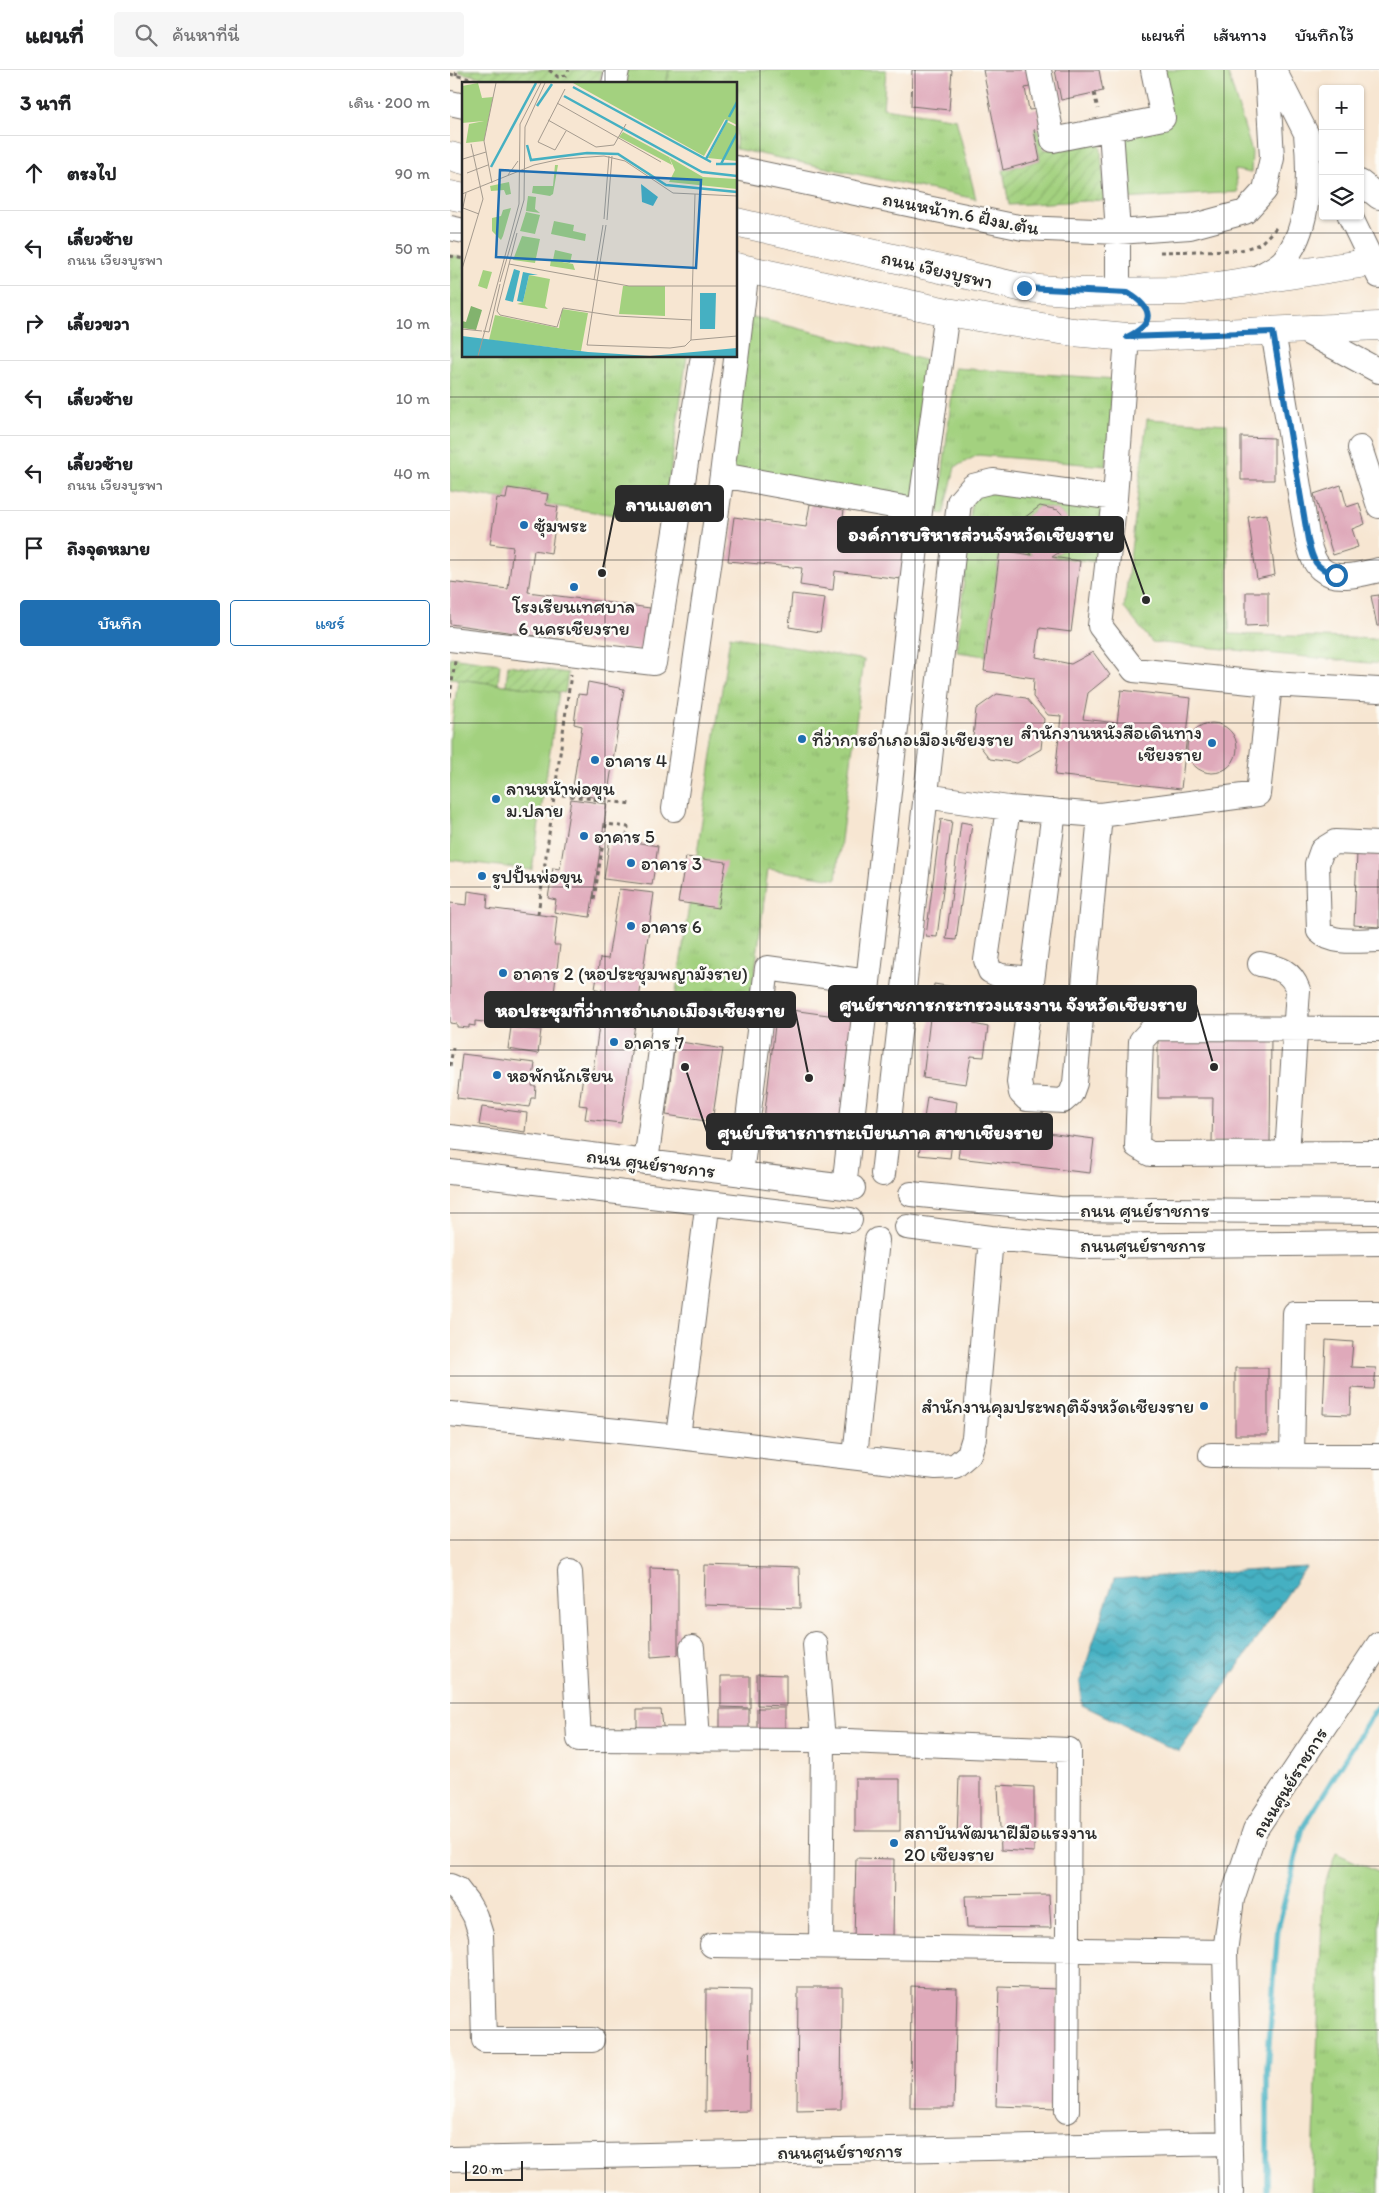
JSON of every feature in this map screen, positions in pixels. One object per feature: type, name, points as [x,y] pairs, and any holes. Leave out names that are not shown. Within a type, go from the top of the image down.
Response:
[{"type":"main road","name":"ถนน เวียงบูรพา","points":[[738,222],[1024,288],[1123,293],[1185,291],[1253,280],[1377,266]]},
{"type":"main road","name":"ถนน เวียงบูรพา","points":[[742,268],[947,312],[1073,332],[1127,337],[1379,326]]},
{"type":"main road","points":[[1123,293],[1141,301],[1146,308],[1148,316],[1146,325],[1140,331],[1127,337]]},
{"type":"street","points":[[1039,70],[1053,140],[1111,130],[1163,118],[1153,70]]},
{"type":"street","name":"ถนนหน้าท.6 ฝั่งม.ต้น","points":[[738,168],[1023,228],[1118,232],[1190,227],[1245,212],[1265,190],[1272,158],[1267,70]]},
{"type":"street","points":[[1274,70],[1314,141],[1319,155]]},
{"type":"street","points":[[1111,130],[1123,293]]},
{"type":"street","points":[[1253,280],[1283,262],[1296,241],[1304,214],[1309,166],[1314,141]]},
{"type":"street","points":[[1364,185],[1379,197]]},
{"type":"street","points":[[1352,220],[1377,266]]},
{"type":"street","points":[[738,309],[742,268]]},
{"type":"street","points":[[848,1188],[866,1177],[883,1174],[900,1180],[911,1194],[914,1206],[912,1217],[907,1227],[899,1235],[888,1240],[866,1237],[856,1230],[847,1210],[848,1188],[868,982],[920,511],[947,312]]},
{"type":"street","points":[[1303,330],[1379,370]]},
{"type":"street","points":[[1273,332],[1308,540],[1313,558],[1321,570],[1336,575],[1353,576],[1379,570]]},
{"type":"street","points":[[1127,337],[1115,498],[1100,626],[1134,670],[1270,684],[1379,690]]},
{"type":"street","points":[[453,647],[573,653],[654,663],[704,358]]},
{"type":"street","points":[[674,809],[722,475],[733,358]]},
{"type":"street","points":[[1360,448],[1379,506]]},
{"type":"street","points":[[722,475],[920,511]]},
{"type":"street","points":[[883,1174],[959,502],[973,486],[993,482],[1115,498]]},
{"type":"street","points":[[925,796],[1008,808],[1100,815],[1258,794],[1270,684]]},
{"type":"street","points":[[1008,808],[986,960],[990,972],[1001,976],[1031,979]]},
{"type":"street","points":[[1054,811],[1019,1082],[1021,1093],[1027,1099],[1063,1101],[1071,1094],[1074,1083],[1100,815]]},
{"type":"street","points":[[1379,844],[1335,842],[1322,850],[1317,864],[1319,931],[1324,936],[1332,939],[1379,940]]},
{"type":"street","points":[[1260,964],[1281,968],[1290,974],[1295,980],[1298,990],[1287,1154]]},
{"type":"street","points":[[741,1174],[767,968],[868,982]]},
{"type":"street","points":[[646,1162],[665,1020]]},
{"type":"street","points":[[1379,1029],[1153,1028],[1141,1041],[1137,1146],[1150,1154],[1379,1153]]},
{"type":"street","name":"ถนน ศูนย์ราชการ","points":[[450,1137],[848,1188]]},
{"type":"street","name":"ถนน ศูนย์ราชการ","points":[[450,1172],[850,1220]]},
{"type":"street","name":"ถนน ศูนย์ราชการ","points":[[911,1194],[1060,1210],[1379,1212]]},
{"type":"street","points":[[678,1437],[706,1216]]},
{"type":"street","name":"ถนนศูนย์ราชการ","points":[[907,1227],[992,1238],[1081,1246],[1379,1244]]},
{"type":"street","points":[[450,1414],[678,1437],[936,1467],[955,1466],[969,1454],[974,1438],[992,1238]]},
{"type":"street","points":[[855,1457],[877,1240]]},
{"type":"street","points":[[1292,1455],[1295,1313],[1379,1312]]},
{"type":"street","points":[[1211,1455],[1379,1456]]},
{"type":"street","points":[[570,1572],[579,1740],[823,1740],[1069,1750],[1067,2111]]},
{"type":"street","points":[[815,1644],[823,1740],[821,1946]]},
{"type":"street","name":"ถนนศูนย์ราชการ","points":[[1231,2193],[1225,1952],[1232,1899],[1255,1830],[1379,1644]]},
{"type":"street","points":[[692,1648],[698,1740]]},
{"type":"street","points":[[450,1886],[457,1889],[467,1902],[475,1916],[481,1935],[484,2040],[592,2040]]},
{"type":"street","points":[[712,1945],[1225,1952]]},
{"type":"street","name":"ถนนศูนย์ราชการ","points":[[450,2159],[1230,2143]]},
{"type":"path","points":[[456,76],[457,70]]},
{"type":"path","points":[[549,70],[558,77],[566,75],[569,70]]},
{"type":"path","points":[[450,74],[482,82]]},
{"type":"path","points":[[450,698],[453,647]]},
{"type":"path","points":[[538,914],[573,653]]},
{"type":"path","points":[[554,794],[631,804]]},
{"type":"path","points":[[594,899],[606,824],[628,828],[626,841]]},
{"type":"path","points":[[450,1066],[452,1048]]},
{"type":"green space","points":[[458,70],[602,70],[599,82],[501,82],[458,72]]},
{"type":"green space","points":[[626,70],[669,70],[666,82],[624,81]]},
{"type":"green space","points":[[669,70],[886,70],[883,108],[956,119],[976,199],[738,149],[738,82],[666,82]]},
{"type":"green space","points":[[1160,70],[1227,70],[1252,152],[1251,173],[1235,170],[1238,192],[1124,199],[1118,139],[1167,121]]},
{"type":"green space","points":[[1038,129],[1044,150],[1100,139],[1105,200],[1009,205],[1003,170],[1040,160],[1034,130]]},
{"type":"green space","points":[[450,255],[462,258],[462,358],[687,358],[663,522],[546,505],[548,494],[508,488],[506,499],[450,491]]},
{"type":"green space","points":[[741,314],[940,364],[920,511],[722,475],[736,358],[738,358]]},
{"type":"green space","points":[[955,368],[1116,379],[1106,466],[978,455],[955,467],[944,514],[938,513]]},
{"type":"green space","points":[[1147,419],[1227,424],[1229,634],[1379,639],[1379,664],[1152,642],[1124,608]]},
{"type":"green space","points":[[973,486],[1104,496],[1098,562],[1052,557],[1070,545],[1071,523],[1058,510],[1040,506],[1024,518],[1020,539],[1032,555],[1000,551],[986,656],[957,652]]},
{"type":"green space","points":[[730,636],[864,660],[836,879],[768,869],[750,1011],[675,998]]},
{"type":"green space","points":[[450,657],[500,664],[498,684],[450,678]]},
{"type":"green space","points":[[508,665],[568,673],[565,693],[506,685]]},
{"type":"green space","name":"ลานหน้าพ่อขุน ม.ปลาย","points":[[458,679],[559,692],[532,870],[450,860],[450,738]]},
{"type":"green space","points":[[1336,1853],[1379,1873],[1379,2193],[1312,2193],[1323,1888]]},
{"type":"water","points":[[1306,1567],[1179,1752],[1082,1705],[1080,1682],[1114,1579]]},
{"type":"building","points":[[912,70],[952,70],[949,110],[911,106]]},
{"type":"building","points":[[983,70],[1031,70],[1034,86],[1025,88],[1029,110],[1038,109],[1042,128],[1034,130],[1040,160],[1003,170]]},
{"type":"building","points":[[1055,70],[1099,70],[1103,91],[1061,100]]},
{"type":"building","points":[[1241,437],[1274,438],[1274,480],[1241,480]]},
{"type":"building","points":[[1341,485],[1347,507],[1359,503],[1365,524],[1352,529],[1358,547],[1333,555],[1314,494]]},
{"type":"building","points":[[508,488],[548,494],[546,505],[558,507],[551,553],[534,550],[528,592],[650,608],[644,651],[450,624],[450,582],[508,589],[513,547],[490,544],[497,498],[506,499]]},
{"type":"building","points":[[810,504],[844,510],[841,532],[906,540],[901,579],[835,571],[833,590],[800,585],[802,568],[728,561],[734,517],[806,527]]},
{"type":"building","points":[[1040,506],[1058,510],[1071,523],[1070,545],[1052,557],[1080,561],[1071,632],[1040,628],[1036,657],[1071,664],[1093,652],[1110,675],[1088,693],[1083,719],[1117,723],[1121,690],[1191,698],[1181,789],[1055,775],[1061,716],[1048,715],[1033,697],[1034,678],[984,671],[1000,550],[1032,555],[1020,539],[1024,518]]},
{"type":"building","points":[[1267,514],[1275,575],[1257,579],[1248,517]]},
{"type":"building","points":[[1246,592],[1268,592],[1268,625],[1246,626]]},
{"type":"building","points":[[792,594],[825,598],[820,632],[789,627]]},
{"type":"building","points":[[1379,595],[1379,626],[1377,626],[1371,596]]},
{"type":"building","name":"อาคาร 4","points":[[588,682],[624,689],[607,799],[572,794],[582,726],[574,724],[578,694],[586,695]]},
{"type":"building","points":[[997,694],[1026,698],[1044,719],[1041,749],[1017,763],[990,759],[973,737],[976,709]]},
{"type":"building","name":"สำนักงานหนังสือเดินทาง เชียงราย","points":[[1212,723],[1221,725],[1232,734],[1237,748],[1235,757],[1226,768],[1212,773],[1203,771],[1192,762],[1187,748],[1189,739],[1198,728]]},
{"type":"building","name":"อาคาร 5","points":[[571,799],[607,804],[590,917],[554,912],[556,900],[548,898],[553,868],[560,869]]},
{"type":"building","points":[[941,819],[952,821],[937,937],[926,936]]},
{"type":"building","points":[[961,822],[972,824],[956,940],[946,939]]},
{"type":"building","name":"อาคาร 3","points":[[610,838],[658,846],[652,885],[604,879]]},
{"type":"building","points":[[1357,853],[1379,854],[1379,927],[1354,925]]},
{"type":"building","points":[[686,857],[726,862],[718,908],[678,902]]},
{"type":"building","name":"อาคาร 6","points":[[619,889],[654,893],[638,1007],[602,1002],[603,990],[595,989],[600,958],[608,959]]},
{"type":"building","name":"อาคาร 2 (หอประชุมพญามังราย)","points":[[468,891],[488,894],[487,908],[557,917],[554,945],[560,945],[553,1001],[547,1000],[544,1029],[475,1021],[475,1026],[469,1025],[469,1028],[457,1027],[457,1024],[450,1023],[450,903],[467,905]]},
{"type":"building","points":[[934,984],[979,991],[974,1024],[988,1027],[984,1057],[971,1056],[966,1084],[923,1078]]},
{"type":"building","name":"อาคาร 7","points":[[602,1005],[637,1010],[621,1123],[585,1119],[587,1106],[579,1105],[583,1075],[592,1076]]},
{"type":"building","points":[[777,1008],[857,1019],[840,1143],[762,1136]]},
{"type":"building","points":[[511,1027],[541,1030],[538,1054],[508,1049]]},
{"type":"building","points":[[1158,1036],[1271,1037],[1270,1143],[1212,1142],[1213,1098],[1158,1098]]},
{"type":"building","points":[[675,1041],[723,1049],[712,1122],[666,1115]]},
{"type":"building","name":"หอพักนักเรียน","points":[[462,1054],[535,1063],[532,1086],[536,1086],[535,1098],[531,1098],[529,1107],[457,1098]]},
{"type":"building","points":[[927,1097],[957,1102],[950,1158],[919,1155]]},
{"type":"building","points":[[482,1107],[527,1113],[525,1132],[479,1125]]},
{"type":"building","points":[[963,1122],[1094,1139],[1090,1173],[958,1158]]},
{"type":"building","points":[[1326,1340],[1353,1342],[1351,1367],[1376,1368],[1374,1389],[1351,1388],[1350,1415],[1323,1414]]},
{"type":"building","points":[[1235,1368],[1268,1368],[1268,1435],[1235,1435]]},
{"type":"building","points":[[705,1565],[799,1568],[800,1608],[704,1605]]},
{"type":"building","points":[[650,1567],[678,1568],[678,1655],[651,1657]]},
{"type":"building","points":[[757,1674],[786,1675],[786,1706],[757,1705]]},
{"type":"building","points":[[721,1676],[750,1676],[750,1708],[721,1707]]},
{"type":"building","points":[[757,1708],[785,1708],[785,1740],[757,1739]]},
{"type":"building","points":[[720,1709],[749,1709],[749,1741],[720,1740]]},
{"type":"building","points":[[637,1710],[661,1710],[664,1734],[637,1735]]},
{"type":"building","points":[[959,1777],[980,1777],[980,1837],[957,1837]]},
{"type":"building","points":[[855,1779],[900,1779],[900,1831],[855,1831]]},
{"type":"building","points":[[998,1785],[1034,1787],[1034,1852],[1001,1850]]},
{"type":"building","points":[[856,1858],[894,1859],[893,1939],[854,1940]]},
{"type":"building","points":[[1049,1895],[1051,1928],[967,1927],[965,1896]]},
{"type":"building","points":[[911,1986],[957,1988],[954,2108],[910,2108]]},
{"type":"building","points":[[798,1987],[842,1987],[841,2109],[797,2110]]},
{"type":"building","points":[[999,1987],[1058,1989],[1058,2108],[996,2106]]},
{"type":"building","points":[[706,1989],[750,1990],[749,2111],[705,2112]]},
{"type":"waterway","points":[[1267,2193],[1267,2068],[1278,1928],[1303,1827],[1379,1704]]},
{"type":"place","name":"ซุ้มพระ","points":[[524,525]]},
{"type":"place","name":"ลานเมตตา","points":[[602,573]]},
{"type":"place","name":"โรงเรียนเทศบาล 6 นครเชียงราย","points":[[574,587]]},
{"type":"place","name":"องค์การบริหารส่วนจังหวัดเชียงราย","points":[[1146,600]]},
{"type":"place","name":"ที่ว่าการอำเภอเมืองเชียงราย","points":[[802,739]]},
{"type":"place","name":"สำนักงานหนังสือเดินทาง เชียงราย","points":[[1212,743]]},
{"type":"place","name":"อาคาร 4","points":[[595,760]]},
{"type":"place","name":"ลานหน้าพ่อขุน ม.ปลาย","points":[[496,799]]},
{"type":"place","name":"อาคาร 5","points":[[584,836]]},
{"type":"place","name":"อาคาร 3","points":[[631,863]]},
{"type":"place","name":"รูปปั้นพ่อขุน","points":[[482,876]]},
{"type":"place","name":"อาคาร 6","points":[[631,926]]},
{"type":"place","name":"อาคาร 2 (หอประชุมพญามังราย)","points":[[503,973]]},
{"type":"place","name":"อาคาร 7","points":[[614,1042]]},
{"type":"place","name":"ศูนย์บริหารการทะเบียนภาค สาขาเชียงราย","points":[[685,1067]]},
{"type":"place","name":"ศูนย์ราชการกระทรวงแรงงาน จังหวัดเชียงราย","points":[[1214,1067]]},
{"type":"place","name":"หอพักนักเรียน","points":[[497,1075]]},
{"type":"place","name":"หอประชุมที่ว่าการอำเภอเมืองเชียงราย","points":[[809,1078]]},
{"type":"place","name":"สำนักงานคุมประพฤติจังหวัดเชียงราย","points":[[1204,1406]]},
{"type":"place","name":"สถาบันพัฒนาฝีมือแรงงาน 20 เชียงราย","points":[[894,1843]]},
{"type":"route","points":[[1024,288],[1128,293],[1141,301],[1146,308],[1148,316],[1146,325],[1140,331],[1127,337],[1273,332],[1308,540],[1313,558],[1321,570],[1336,575]]}]
